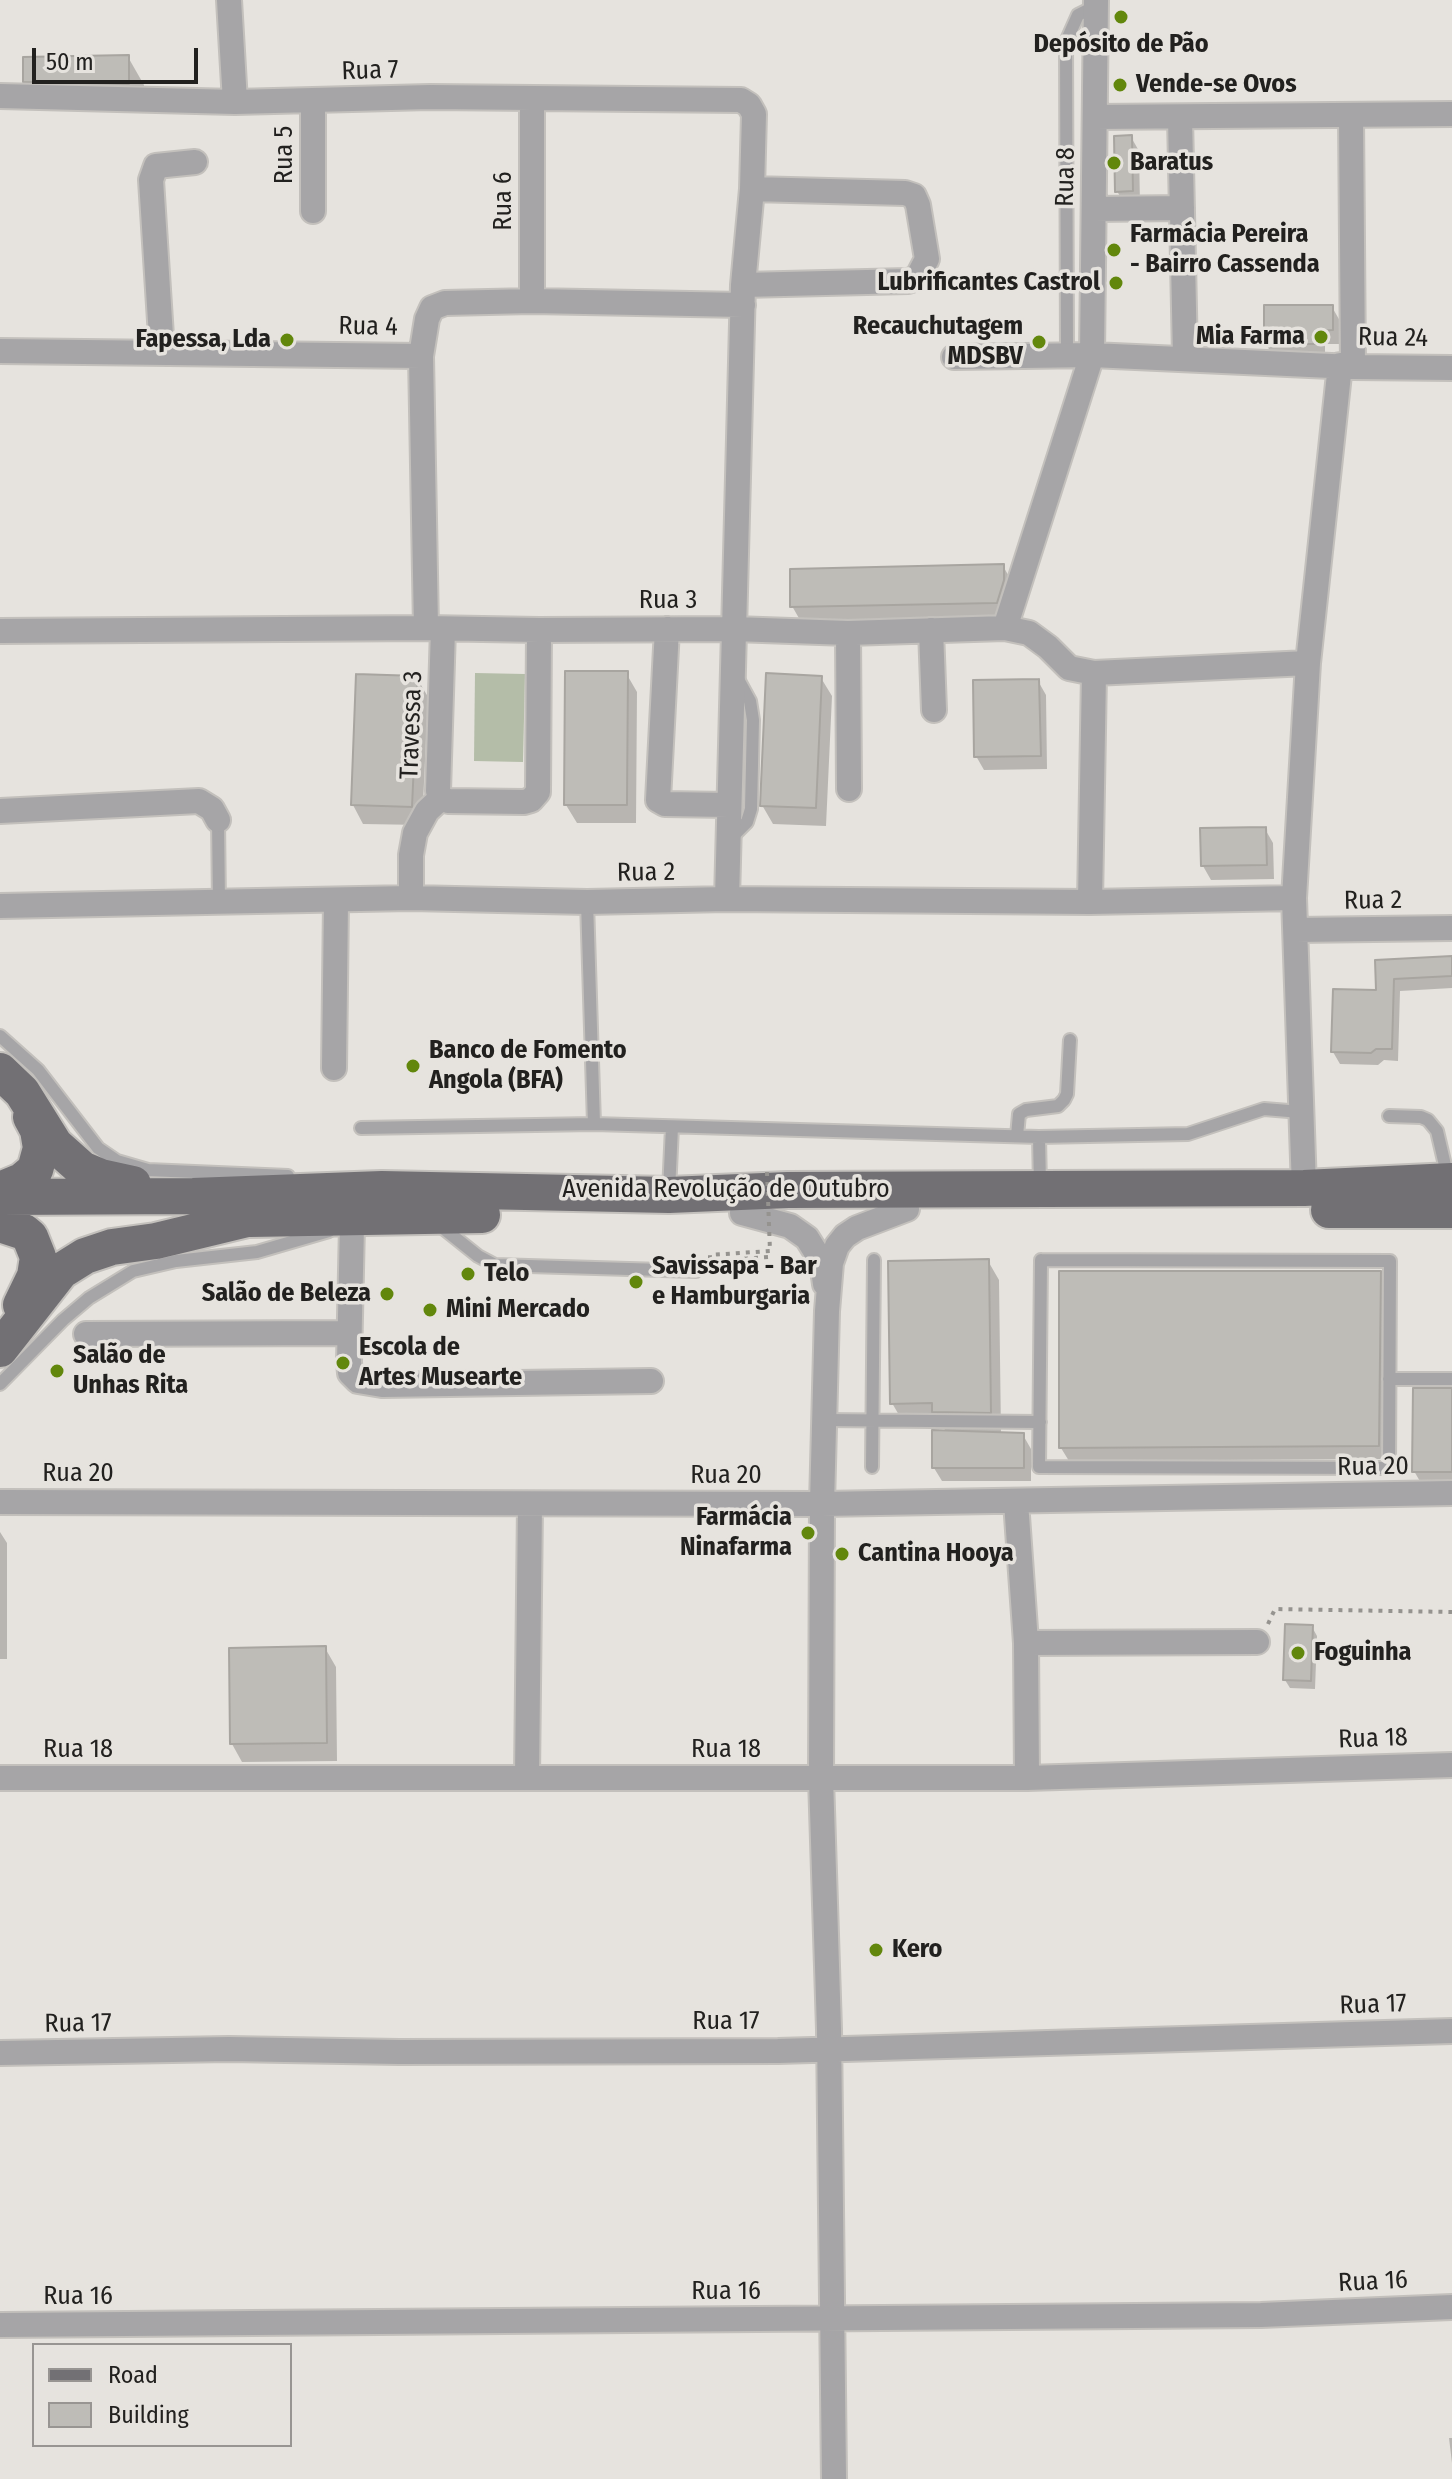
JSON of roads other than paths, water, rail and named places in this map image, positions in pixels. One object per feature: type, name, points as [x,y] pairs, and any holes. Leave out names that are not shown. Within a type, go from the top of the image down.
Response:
[{"type":"main road","points":[[0,1071],[22,1092],[55,1145],[82,1169],[101,1177],[193,1196]]},
{"type":"main road","points":[[0,1078],[38,1130],[41,1148],[35,1170],[22,1181],[0,1190]]},
{"type":"main road","name":"Avenida Revolução de Outubro","points":[[0,1217],[247,1219],[788,1190],[1304,1188],[1451,1191]]},
{"type":"main road","name":"Avenida Revolução de Outubro","points":[[0,1197],[193,1196],[426,1215],[742,1213],[1451,1191]]},
{"type":"main road","points":[[0,1349],[61,1271],[85,1256],[112,1247],[156,1241],[247,1219]]},
{"type":"main road","points":[[0,1224],[30,1237],[38,1257],[35,1276],[26,1296],[0,1331]]},
{"type":"street","points":[[229,0],[235,102]]},
{"type":"street","name":"Rua 8","points":[[1005,628],[1092,355],[1096,3]]},
{"type":"street","name":"Rua 7","points":[[0,96],[235,102],[430,97],[741,100],[749,105],[754,114],[752,189]]},
{"type":"street","name":"Rua 5","points":[[313,100],[313,211]]},
{"type":"street","name":"Rua 6","points":[[532,100],[532,301]]},
{"type":"street","points":[[1095,117],[1452,114]]},
{"type":"street","points":[[1304,1188],[1294,898],[1308,663],[1347,366],[1351,116]]},
{"type":"street","points":[[1180,117],[1185,357]]},
{"type":"street","points":[[162,352],[151,180],[156,166],[195,162]]},
{"type":"street","points":[[727,899],[743,295],[752,189]]},
{"type":"street","name":"Rua 4","points":[[0,351],[421,356],[427,319],[432,308],[445,303],[743,295],[908,281],[917,278],[927,259],[914,196],[905,193],[752,189]]},
{"type":"street","points":[[1094,209],[1182,208]]},
{"type":"street","name":"Travessa 3","points":[[421,356],[435,628],[438,791],[441,798],[448,801],[524,802],[531,800],[538,792],[539,630]]},
{"type":"street","name":"Rua 24","points":[[954,357],[1185,357],[1452,368]]},
{"type":"street","name":"Rua 3","points":[[0,631],[435,628],[734,629],[848,633],[1005,628],[1029,633],[1069,668],[1094,673]]},
{"type":"street","points":[[667,629],[658,800],[665,804],[729,805]]},
{"type":"street","points":[[931,630],[934,710]]},
{"type":"street","points":[[848,633],[849,789]]},
{"type":"street","points":[[1090,902],[1094,673],[1308,663]]},
{"type":"street","points":[[411,898],[411,855],[415,833],[427,811],[441,798]]},
{"type":"street","points":[[0,811],[199,801],[212,809],[218,820]]},
{"type":"street","name":"Rua 2","points":[[0,906],[411,898],[587,902],[727,899],[1090,902],[1294,898]]},
{"type":"street","points":[[334,1068],[336,901]]},
{"type":"street","name":"Rua 2","points":[[1296,930],[1452,928]]},
{"type":"street","points":[[834,2479],[830,2050],[821,1778],[822,1504],[827,1311],[831,1263],[837,1246],[857,1228],[907,1209]]},
{"type":"street","points":[[373,1210],[349,1333],[350,1373],[358,1381],[651,1381]]},
{"type":"street","points":[[742,1213],[790,1226],[807,1238],[822,1262],[827,1311]]},
{"type":"street","points":[[86,1334],[349,1333]]},
{"type":"street","name":"Rua 20","points":[[0,1502],[822,1504],[1452,1493]]},
{"type":"street","points":[[1016,1502],[1026,1643],[1027,1778]]},
{"type":"street","points":[[527,1777],[530,1504]]},
{"type":"street","points":[[1026,1643],[1257,1642]]},
{"type":"street","name":"Rua 18","points":[[0,1778],[1027,1778],[1452,1765]]},
{"type":"street","name":"Rua 17","points":[[0,2053],[229,2049],[399,2052],[830,2050],[1452,2031]]},
{"type":"street","name":"Rua 16","points":[[0,2325],[1261,2315],[1452,2307]]},
{"type":"lane","points":[[1067,355],[1066,42],[1078,15],[1096,3]]},
{"type":"lane","points":[[728,841],[747,822],[751,809],[753,720],[750,701],[733,669]]},
{"type":"lane","points":[[218,820],[219,904]]},
{"type":"lane","points":[[587,902],[594,1124]]},
{"type":"lane","points":[[0,1036],[38,1070],[78,1126],[98,1148],[117,1161],[148,1170],[302,1178],[373,1210]]},
{"type":"lane","points":[[1017,1136],[1019,1114],[1026,1110],[1058,1106],[1064,1100],[1070,1040]]},
{"type":"lane","points":[[361,1128],[594,1124],[1039,1137],[1188,1134],[1264,1109],[1301,1112]]},
{"type":"lane","points":[[1389,1116],[1428,1120],[1437,1131],[1451,1191]]},
{"type":"lane","points":[[669,1195],[672,1127]]},
{"type":"lane","points":[[1039,1137],[1040,1188]]},
{"type":"lane","points":[[0,1384],[63,1320],[108,1284],[133,1271],[176,1261],[257,1252],[373,1210]]},
{"type":"lane","points":[[426,1215],[478,1256],[495,1265],[696,1271]]},
{"type":"lane","points":[[872,1467],[874,1260]]},
{"type":"lane","points":[[1041,1260],[1390,1261],[1389,1379],[1389,1468],[1039,1467],[1041,1260]]},
{"type":"lane","points":[[1389,1379],[1452,1379]]},
{"type":"lane","points":[[824,1420],[1040,1422]]},
{"type":"place","name":"Depósito de Pão","points":[[1121,17]]},
{"type":"place","name":"Vende-se Ovos","points":[[1120,85]]},
{"type":"place","name":"Baratus","points":[[1114,163]]},
{"type":"place","name":"Farmácia Pereira - Bairro Cassenda","points":[[1114,250]]},
{"type":"place","name":"Lubrificantes Castrol","points":[[1116,283]]},
{"type":"place","name":"Mia Farma","points":[[1321,337]]},
{"type":"place","name":"Fapessa, Lda","points":[[287,340]]},
{"type":"place","name":"Recauchutagem MDSBV","points":[[1039,342]]},
{"type":"place","name":"Banco de Fomento Angola (BFA)","points":[[413,1066]]},
{"type":"place","name":"Telo","points":[[468,1274]]},
{"type":"place","name":"Savissapa - Bar e Hamburgaria","points":[[636,1282]]},
{"type":"place","name":"Salão de Beleza","points":[[387,1294]]},
{"type":"place","name":"Mini Mercado","points":[[430,1310]]},
{"type":"place","name":"Escola de Artes Musearte","points":[[343,1363]]},
{"type":"place","name":"Salão de Unhas Rita","points":[[57,1371]]},
{"type":"place","name":"Farmácia Ninafarma","points":[[808,1533]]},
{"type":"place","name":"Cantina Hooya","points":[[842,1554]]},
{"type":"place","name":"Foguinha","points":[[1298,1653]]},
{"type":"place","name":"Kero","points":[[876,1950]]}]
